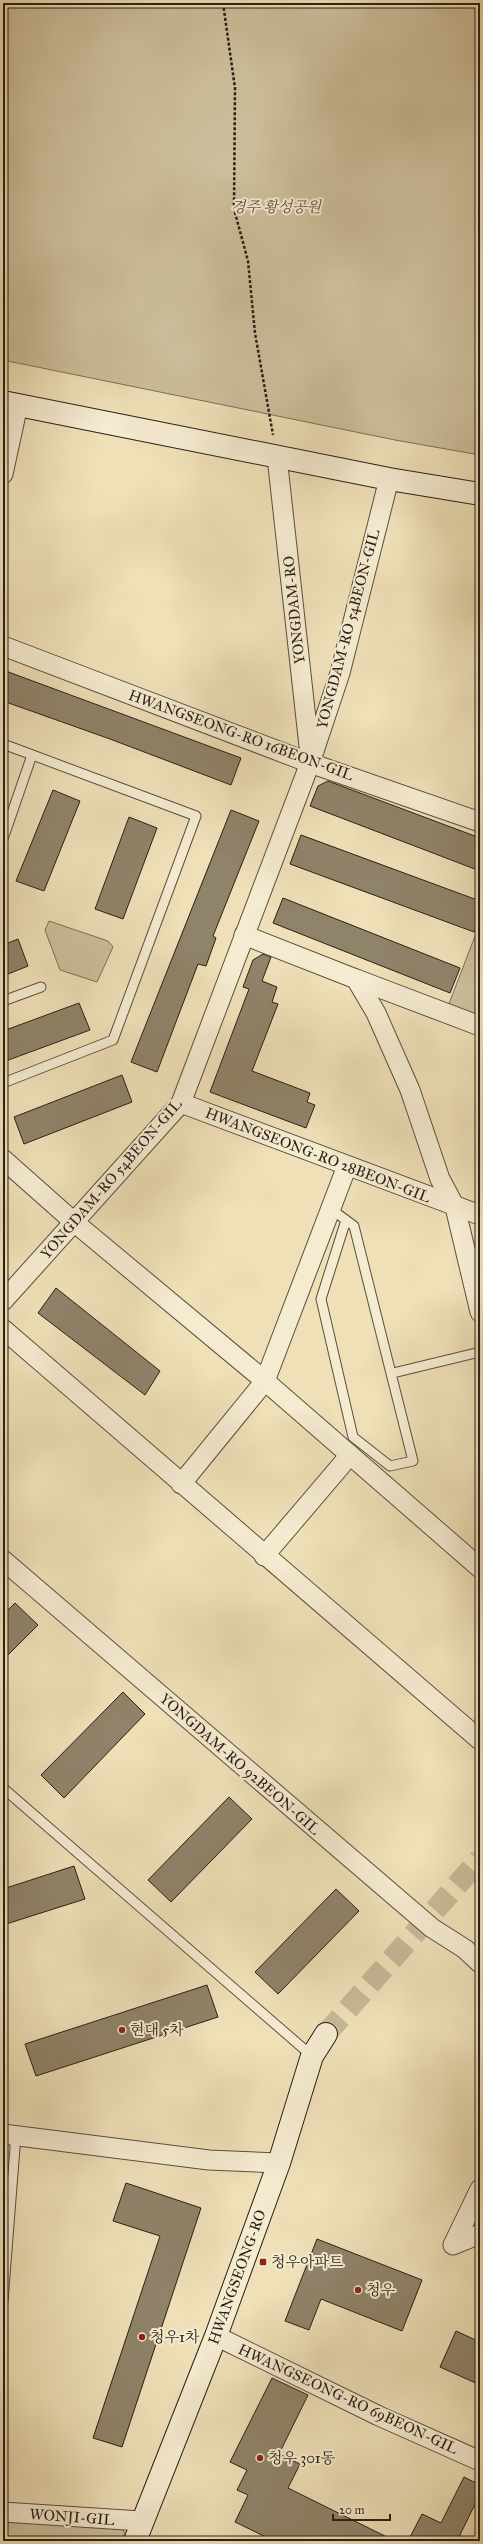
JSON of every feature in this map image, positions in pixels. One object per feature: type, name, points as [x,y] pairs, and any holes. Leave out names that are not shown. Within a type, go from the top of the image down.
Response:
[{"type":"street","points":[[3,474],[10,404],[389,479],[480,494]]},
{"type":"street","name":"YONGDAM-RO","points":[[277,457],[310,763]]},
{"type":"street","name":"YONGDAM-RO 54BEON-GIL","points":[[3,1301],[181,1103],[310,763],[340,673],[389,479]]},
{"type":"street","name":"HWANGSEONG-RO 16BEON-GIL","points":[[3,646],[310,763],[480,822]]},
{"type":"street","points":[[244,935],[480,1026]]},
{"type":"street","points":[[356,979],[376,1013],[410,1090],[440,1178],[455,1206],[480,1312]]},
{"type":"street","name":"HWANGSEONG-RO 28BEON-GIL","points":[[181,1103],[480,1215]]},
{"type":"street","points":[[3,1159],[74,1222],[265,1381],[480,1568]]},
{"type":"street","points":[[181,1484],[265,1381],[347,1166]]},
{"type":"street","points":[[3,1330],[264,1556],[480,1740]]},
{"type":"street","points":[[264,1556],[350,1455]]},
{"type":"street","name":"YONGDAM-RO 92BEON-GIL","points":[[3,1560],[426,1923],[465,1949],[480,1963]]},
{"type":"street","name":"HWANGSEONG-RO","points":[[138,2531],[216,2336],[279,2163],[312,2056],[326,2034]]},
{"type":"street","points":[[10,2134],[209,2160],[279,2163]]},
{"type":"street","points":[[480,2189],[453,2245],[480,2234]]},
{"type":"street","name":"HWANGSEONG-RO 69BEON-GIL","points":[[216,2336],[379,2416],[480,2461]]},
{"type":"street","name":"WONJI-GIL","points":[[3,2512],[138,2531]]},
{"type":"lane","points":[[3,744],[196,816],[113,1040],[3,1083]]},
{"type":"lane","points":[[3,840],[32,755]]},
{"type":"lane","points":[[3,1002],[42,987]]},
{"type":"lane","points":[[330,1209],[346,1220],[354,1226],[393,1373],[413,1461],[390,1466],[353,1437],[321,1298],[346,1220]]},
{"type":"lane","points":[[393,1373],[480,1352]]},
{"type":"lane","points":[[3,1788],[312,2056]]},
{"type":"lane","points":[[3,2301],[10,2134]]},
{"type":"path","points":[[222,3],[235,88],[234,209],[248,261],[255,332],[277,457]]},
{"type":"green space","name":"경주 황성공원","points":[[3,3],[480,3],[480,455],[395,440],[3,360]]},
{"type":"green space","points":[[49,921],[108,941],[113,947],[97,982],[60,970],[45,930]]},
{"type":"green space","points":[[480,923],[480,1019],[447,1009]]},
{"type":"green space","points":[[3,2518],[120,2527],[125,2533],[121,2541],[3,2541]]},
{"type":"building","points":[[3,670],[241,758],[231,785],[110,739],[3,701]]},
{"type":"building","points":[[328,781],[480,838],[480,871],[310,806],[318,786]]},
{"type":"building","points":[[53,790],[80,801],[44,891],[16,881]]},
{"type":"building","points":[[231,810],[259,821],[213,936],[216,938],[206,966],[198,964],[157,1072],[131,1062]]},
{"type":"building","points":[[129,817],[157,828],[123,919],[95,909]]},
{"type":"building","points":[[301,835],[480,901],[480,917],[474,932],[290,864]]},
{"type":"building","points":[[283,898],[460,968],[450,993],[273,923]]},
{"type":"building","points":[[18,939],[28,966],[3,976],[3,945]]},
{"type":"building","points":[[263,954],[271,957],[262,981],[277,987],[272,1002],[278,1004],[252,1071],[310,1093],[307,1102],[315,1105],[306,1128],[210,1092],[249,989],[243,987],[253,960]]},
{"type":"building","points":[[79,1003],[90,1030],[3,1062],[3,1031]]},
{"type":"building","points":[[122,1075],[132,1102],[24,1144],[14,1117]]},
{"type":"building","points":[[56,1288],[160,1371],[145,1395],[38,1313]]},
{"type":"building","points":[[15,1603],[38,1625],[3,1660],[3,1615]]},
{"type":"building","points":[[123,1692],[145,1714],[64,1798],[41,1775]]},
{"type":"building","points":[[229,1797],[252,1819],[171,1902],[148,1880]]},
{"type":"building","points":[[74,1866],[85,1899],[3,1925],[3,1889]]},
{"type":"building","points":[[336,1889],[359,1911],[278,1994],[255,1972]]},
{"type":"building","name":"현대 5차","points":[[207,1985],[218,2017],[36,2076],[25,2044]]},
{"type":"building","name":"청우1차","points":[[126,2183],[201,2208],[122,2447],[93,2438],[160,2236],[113,2221]]},
{"type":"building","name":"청우","points":[[317,2239],[422,2280],[402,2331],[321,2299],[309,2330],[285,2321]]},
{"type":"building","points":[[456,2331],[480,2342],[480,2385],[440,2367]]},
{"type":"building","name":"청우 301동","points":[[272,2378],[308,2395],[279,2454],[300,2464],[288,2488],[395,2541],[274,2541],[235,2522],[248,2495],[237,2490],[247,2470],[230,2462]]},
{"type":"building","points":[[464,2477],[480,2485],[480,2494],[457,2541],[408,2541],[422,2514],[441,2523]]},
{"type":"tunnel","points":[[326,2034],[480,1859]]},
{"type":"place","name":"현대 5차","points":[[122,2030]]},
{"type":"place","name":"청우아파트","points":[[263,2262]]},
{"type":"place","name":"청우","points":[[358,2290]]},
{"type":"place","name":"청우1차","points":[[142,2337]]},
{"type":"place","name":"청우 301동","points":[[260,2458]]}]
